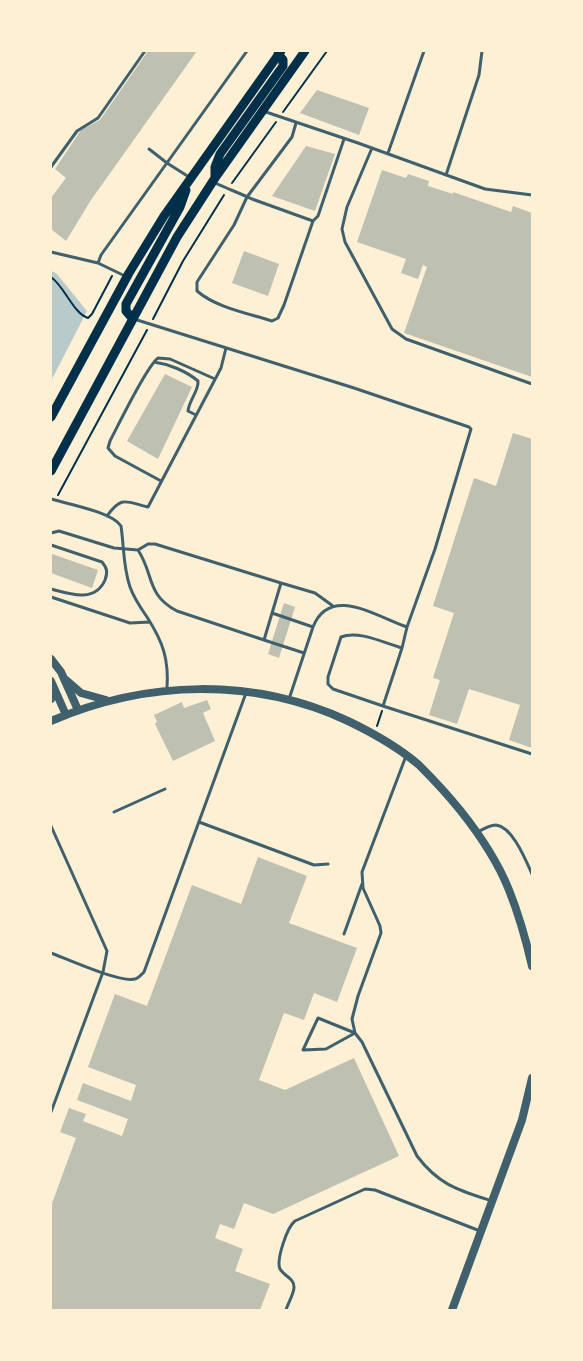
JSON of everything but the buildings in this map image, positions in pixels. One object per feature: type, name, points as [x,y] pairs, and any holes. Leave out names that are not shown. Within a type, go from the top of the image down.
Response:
[{"type":"main road","points":[[51,471],[177,237],[213,180],[305,51]]},
{"type":"main road","points":[[51,417],[127,277],[164,216],[278,52],[283,60],[283,66],[220,154],[213,180]]},
{"type":"main road","points":[[133,319],[126,311],[126,304],[180,207],[190,178]]},
{"type":"street","points":[[51,659],[62,675],[78,710]]},
{"type":"street","points":[[62,675],[82,693],[108,701]]},
{"type":"street","points":[[51,681],[66,714]]},
{"type":"street","points":[[51,721],[78,710],[135,694],[167,690],[214,688],[247,691],[289,699],[329,713],[380,738],[407,756],[438,785],[477,832],[509,889],[520,920],[532,966]]},
{"type":"street","points":[[452,1310],[522,1120],[532,1078]]},
{"type":"lane","points":[[51,167],[77,131],[98,118],[145,51]]},
{"type":"lane","points":[[98,263],[101,255],[247,51]]},
{"type":"lane","points":[[388,153],[424,51]]},
{"type":"lane","points":[[446,175],[479,74],[482,51]]},
{"type":"lane","points":[[263,111],[388,153],[486,189],[532,195]]},
{"type":"lane","points":[[296,123],[292,137],[248,197],[242,210],[197,282],[197,291],[205,298],[272,321],[278,318],[313,221],[318,216],[344,139]]},
{"type":"lane","points":[[372,148],[347,207],[342,229],[345,242],[392,329],[406,339],[532,384]]},
{"type":"lane","points":[[149,149],[167,164],[190,178]]},
{"type":"lane","points":[[213,180],[228,189],[313,221]]},
{"type":"lane","points":[[51,252],[98,263],[127,277]]},
{"type":"lane","points":[[133,319],[363,391],[469,426],[472,429],[435,549],[406,627],[402,648],[383,706]]},
{"type":"lane","points":[[107,516],[117,503],[122,501],[148,507],[221,368],[226,348]]},
{"type":"lane","points":[[161,481],[115,456],[108,448],[110,441],[153,362],[158,358],[170,359],[215,379]]},
{"type":"lane","points":[[153,362],[162,363],[181,371],[198,381],[198,386],[189,403],[188,411],[196,415]]},
{"type":"lane","points":[[53,500],[118,521],[121,526],[126,570],[130,586],[164,649],[167,664],[167,690]]},
{"type":"lane","points":[[51,533],[59,531],[124,550],[138,550],[148,544],[155,544],[315,593],[333,606]]},
{"type":"lane","points":[[51,545],[102,562],[106,566],[108,573],[104,583],[97,591],[87,596],[51,588]]},
{"type":"lane","points":[[138,550],[143,558],[153,586],[160,599],[167,606],[304,653]]},
{"type":"lane","points":[[264,640],[281,583]]},
{"type":"lane","points":[[51,597],[130,623],[150,622]]},
{"type":"lane","points":[[289,699],[319,614],[340,604],[406,627]]},
{"type":"lane","points":[[272,612],[313,627]]},
{"type":"lane","points":[[402,648],[349,634],[342,637],[328,677],[328,684],[333,689],[532,754]]},
{"type":"lane","points":[[51,953],[127,979],[134,979],[144,972],[247,691]]},
{"type":"lane","points":[[344,934],[362,884],[362,872],[407,756]]},
{"type":"lane","points":[[114,812],[164,789]]},
{"type":"lane","points":[[199,822],[314,865],[328,864]]},
{"type":"lane","points":[[477,832],[496,825],[509,832],[532,874]]},
{"type":"lane","points":[[51,826],[107,951],[103,972],[51,1112]]},
{"type":"lane","points":[[362,884],[380,926],[381,933],[358,996],[352,1019],[355,1033],[362,1042],[417,1156],[426,1168],[447,1184],[493,1202]]},
{"type":"lane","points":[[318,1018],[355,1033],[326,1050],[303,1050],[318,1018]]},
{"type":"lane","points":[[286,1310],[294,1288],[293,1282],[284,1274],[279,1266],[289,1227],[295,1221],[365,1189],[375,1190],[481,1232]]},
{"type":"path","points":[[53,500],[151,324],[183,261],[228,189],[327,51]]},
{"type":"path","points":[[51,276],[58,282],[79,312],[88,318],[92,314],[107,282]]},
{"type":"path","points":[[380,738],[377,726],[383,706]]},
{"type":"shaded area","points":[[51,271],[56,273],[87,311],[51,381]]}]
